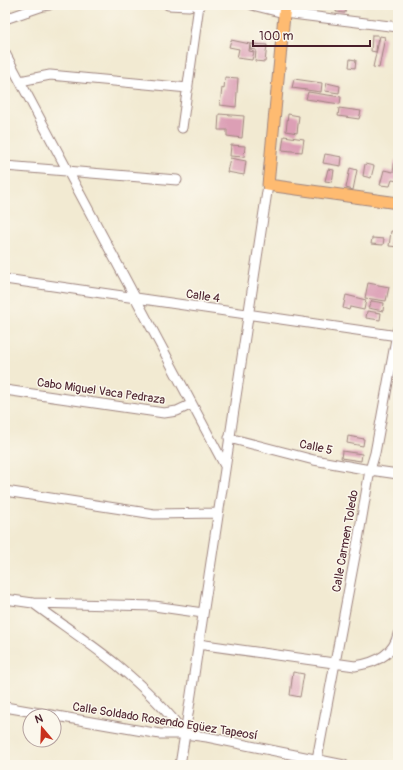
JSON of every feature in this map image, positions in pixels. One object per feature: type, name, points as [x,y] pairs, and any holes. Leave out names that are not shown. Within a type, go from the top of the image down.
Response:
[{"type":"main road","points":[[285,9],[268,185],[398,203]]},
{"type":"street","points":[[5,19],[49,5]]},
{"type":"street","points":[[168,5],[193,5]]},
{"type":"street","points":[[182,128],[198,5]]},
{"type":"street","points":[[252,5],[398,27]]},
{"type":"street","points":[[5,53],[225,466]]},
{"type":"street","points":[[20,81],[50,75],[188,88]]},
{"type":"street","points":[[5,166],[177,180]]},
{"type":"street","points":[[180,765],[268,185]]},
{"type":"street","name":"Calle 4","points":[[5,279],[248,314],[398,333]]},
{"type":"street","name":"Calle Carmen Toledo","points":[[317,759],[370,470],[375,453],[398,333]]},
{"type":"street","name":"Cabo Miguel Vaca Pedraza","points":[[5,390],[164,413],[177,411],[192,404]]},
{"type":"street","name":"Calle 5","points":[[229,438],[314,460],[398,474]]},
{"type":"street","points":[[5,491],[154,514],[218,513]]},
{"type":"street","points":[[5,599],[34,603],[154,606],[203,613]]},
{"type":"street","points":[[34,603],[117,665],[152,697],[176,722],[185,734]]},
{"type":"street","points":[[198,644],[355,666],[367,664],[386,655],[397,640],[398,634]]},
{"type":"street","name":"Calle Soldado Rosendo Egüez Tapeosí","points":[[5,707],[160,734],[185,734],[207,737],[344,765]]},
{"type":"building","points":[[337,5],[346,5],[345,13],[336,12]]},
{"type":"building","points":[[372,35],[378,35],[376,52],[371,51]]},
{"type":"building","points":[[380,36],[385,37],[379,68],[373,67]]},
{"type":"building","points":[[231,40],[250,44],[249,51],[254,52],[252,60],[237,58],[239,49],[229,47]]},
{"type":"building","points":[[251,44],[267,45],[265,62],[255,61],[256,50],[250,49]]},
{"type":"building","points":[[350,59],[356,60],[355,68],[349,67]]},
{"type":"building","points":[[225,77],[238,78],[236,107],[220,105]]},
{"type":"building","points":[[294,79],[322,83],[321,92],[292,88]]},
{"type":"building","points":[[327,83],[340,86],[339,93],[325,91]]},
{"type":"building","points":[[308,92],[341,97],[340,104],[306,99]]},
{"type":"building","points":[[339,108],[361,111],[359,119],[338,116]]},
{"type":"building","points":[[219,114],[244,116],[242,138],[227,136],[227,130],[218,130]]},
{"type":"building","points":[[288,114],[299,116],[297,133],[286,131]]},
{"type":"building","points":[[284,136],[304,139],[302,152],[282,150]]},
{"type":"building","points":[[231,145],[245,146],[244,157],[230,156]]},
{"type":"building","points":[[325,154],[342,157],[341,166],[323,163]]},
{"type":"building","points":[[230,158],[246,161],[244,175],[227,172]]},
{"type":"building","points":[[395,160],[398,161],[398,181],[392,180],[390,186],[380,185],[384,170],[393,172]]},
{"type":"building","points":[[365,164],[374,166],[371,178],[363,176]]},
{"type":"building","points":[[350,168],[357,170],[353,190],[346,188]]},
{"type":"building","points":[[328,169],[334,170],[332,182],[325,181]]},
{"type":"building","points":[[391,231],[398,232],[398,247],[389,246]]},
{"type":"building","points":[[372,238],[384,239],[383,245],[371,244]]},
{"type":"building","points":[[368,283],[389,287],[386,301],[365,298]]},
{"type":"building","points":[[346,295],[366,300],[364,310],[350,307],[349,310],[343,308]]},
{"type":"building","points":[[372,301],[384,303],[383,311],[368,308]]},
{"type":"building","points":[[367,311],[381,313],[380,320],[366,318]]},
{"type":"building","points":[[348,436],[364,439],[363,446],[347,443]]},
{"type":"building","points":[[342,451],[362,454],[361,461],[341,458]]},
{"type":"building","points":[[293,672],[304,674],[300,697],[290,695]]}]
